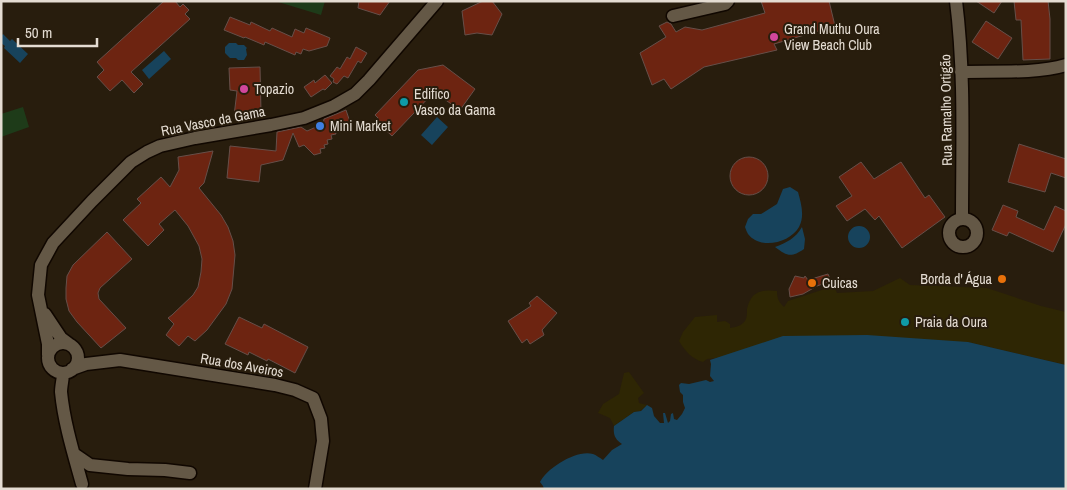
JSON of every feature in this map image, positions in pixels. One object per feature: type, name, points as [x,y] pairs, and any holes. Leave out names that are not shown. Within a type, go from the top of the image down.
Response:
[{"type":"street","name":"Rua Vasco da Gama","points":[[48,355],[48,344],[38,295],[41,265],[53,243],[132,162],[147,152],[168,144],[304,118],[334,106],[355,94],[369,80],[437,1]]},
{"type":"street","points":[[673,16],[725,4],[728,1]]},
{"type":"street","name":"Rua Ramalho Ortigão","points":[[956,1],[962,72],[962,219]]},
{"type":"street","points":[[962,72],[1055,68],[1066,65]]},
{"type":"street","name":"Rua Vasco da Gama","points":[[41,308],[61,338],[71,345]]},
{"type":"street","points":[[71,345],[76,350],[78,360],[75,367],[68,371],[57,372],[51,367],[48,355],[50,350],[61,342],[71,345],[92,355],[120,360]]},
{"type":"street","name":"Rua dos Aveiros","points":[[68,371],[86,364],[120,360],[275,385],[295,390],[313,398],[321,419],[323,441],[314,489]]},
{"type":"street","points":[[68,371],[61,390],[64,411],[82,484]]},
{"type":"street","points":[[74,454],[90,465],[190,473]]},
{"type":"green space","points":[[275,1],[325,1],[321,15]]},
{"type":"green space","points":[[23,107],[29,127],[1,137],[1,114]]},
{"type":"sand","name":"Praia da Oura","points":[[900,278],[910,285],[987,288],[1041,306],[1066,312],[1066,365],[968,342],[716,358],[707,359],[703,362],[689,354],[679,341],[683,332],[695,317],[717,315],[717,322],[725,321],[730,324],[730,328],[740,325],[746,320],[747,309],[751,299],[761,291],[777,291],[777,296],[784,307],[788,301],[834,286],[837,293],[873,291]]},
{"type":"sand","points":[[629,372],[644,393],[638,398],[639,403],[647,405],[614,426],[610,418],[598,413],[603,404],[619,394],[624,373]]},
{"type":"water","points":[[3,34],[10,41],[12,39],[28,54],[20,63],[1,43],[1,36]]},
{"type":"water","points":[[229,43],[244,45],[247,48],[247,55],[244,60],[230,58],[225,53],[225,47]]},
{"type":"water","points":[[164,51],[171,59],[149,79],[142,70]]},
{"type":"water","points":[[437,117],[448,127],[432,145],[421,135]]},
{"type":"water","points":[[790,187],[798,192],[802,210],[801,223],[795,233],[775,243],[760,242],[753,239],[745,227],[748,219],[753,214],[761,214],[777,204],[783,189]]},
{"type":"water","points":[[859,226],[867,229],[870,237],[867,245],[859,248],[851,245],[848,237],[851,229]]},
{"type":"water","points":[[802,227],[805,239],[804,249],[796,254],[789,255],[775,247],[790,240]]},
{"type":"water","points":[[867,335],[968,342],[1066,365],[1066,489],[544,489],[540,482],[549,471],[563,461],[579,454],[594,454],[603,460],[612,450],[622,444],[615,437],[614,426],[634,412],[641,411],[647,405],[652,408],[654,416],[660,423],[664,423],[663,413],[665,413],[668,423],[673,413],[674,419],[677,420],[685,408],[679,385],[681,383],[689,384],[706,380],[714,381],[710,376],[710,360],[783,336]]},
{"type":"building","points":[[164,1],[175,1],[180,7],[183,4],[189,10],[185,14],[190,19],[131,72],[143,84],[134,93],[122,80],[110,91],[97,77],[104,70],[97,62]]},
{"type":"building","points":[[359,1],[390,1],[380,15],[358,8]]},
{"type":"building","points":[[483,1],[492,1],[502,14],[492,35],[477,33],[465,35],[462,11]]},
{"type":"building","points":[[761,1],[829,1],[835,26],[774,44],[777,50],[704,67],[671,89],[664,79],[652,85],[640,53],[666,37],[659,26],[667,22],[671,24],[676,32],[685,27],[702,30],[765,13]]},
{"type":"building","points":[[976,1],[1002,1],[994,13]]},
{"type":"building","points":[[1014,1],[1048,1],[1050,59],[1023,60],[1021,20],[1016,20]]},
{"type":"building","points":[[230,17],[250,25],[251,22],[270,31],[272,28],[292,37],[295,29],[304,33],[306,28],[330,38],[327,46],[309,51],[303,49],[301,54],[296,52],[295,55],[265,42],[264,45],[224,30]]},
{"type":"building","points":[[986,21],[1012,38],[998,59],[972,42]]},
{"type":"building","points":[[356,47],[367,53],[361,63],[358,61],[348,78],[344,76],[337,84],[333,82],[334,79],[330,76],[337,67],[340,69],[347,57],[350,59]]},
{"type":"building","name":"Edifico Vasco da Gama","points":[[443,65],[475,89],[460,110],[434,92],[392,136],[376,121],[378,118],[375,115],[418,70]]},
{"type":"building","name":"Topazio","points":[[260,67],[261,112],[254,112],[254,116],[234,116],[237,91],[230,90],[229,68]]},
{"type":"building","points":[[325,75],[332,83],[325,90],[323,89],[311,97],[304,87],[314,80],[315,83]]},
{"type":"building","points":[[346,110],[350,122],[334,127],[336,134],[331,135],[332,139],[327,140],[328,144],[324,145],[325,148],[320,149],[321,153],[314,155],[304,145],[299,147],[293,133],[283,160],[261,165],[259,182],[227,178],[230,146],[276,151],[277,132],[301,127],[307,131],[323,124],[324,119]]},
{"type":"building","points":[[1019,144],[1066,159],[1066,178],[1051,173],[1045,192],[1008,182]]},
{"type":"building","points":[[213,151],[204,183],[199,188],[221,215],[233,241],[235,255],[232,289],[226,304],[207,330],[195,341],[188,336],[179,346],[166,335],[174,324],[168,318],[193,295],[198,287],[202,259],[199,246],[188,226],[175,210],[159,224],[164,230],[148,246],[123,220],[141,203],[137,199],[161,177],[170,187],[179,170],[178,157]]},
{"type":"building","points":[[749,157],[762,163],[768,176],[762,189],[749,195],[736,189],[730,176],[736,163]]},
{"type":"building","points":[[861,162],[874,179],[901,162],[925,198],[929,195],[945,217],[902,248],[879,216],[875,220],[865,209],[847,221],[836,206],[852,196],[839,177]]},
{"type":"building","points":[[1003,205],[1018,211],[1016,217],[1044,230],[1055,206],[1066,211],[1066,224],[1053,252],[1009,232],[1007,236],[992,230]]},
{"type":"building","points":[[107,232],[132,259],[100,288],[98,293],[99,299],[126,328],[101,348],[69,311],[66,288],[67,276],[73,265]]},
{"type":"building","points":[[828,274],[831,281],[803,294],[790,297],[789,289],[795,276],[804,278],[805,276],[808,280]]},
{"type":"building","points":[[537,296],[557,313],[542,330],[544,335],[530,344],[527,339],[522,343],[508,321],[531,306],[529,303]]},
{"type":"building","points":[[239,317],[262,328],[264,324],[308,347],[295,373],[268,359],[267,361],[249,352],[248,355],[225,344]]},
{"type":"place","name":"Grand Muthu Oura View Beach Club","points":[[774,37]]},
{"type":"place","name":"Topazio","points":[[244,89]]},
{"type":"place","name":"Edifico Vasco da Gama","points":[[404,102]]},
{"type":"place","name":"Mini Market","points":[[320,126]]},
{"type":"place","name":"Borda d' Água","points":[[1002,279]]},
{"type":"place","name":"Cuicas","points":[[812,283]]},
{"type":"place","name":"Praia da Oura","points":[[905,322]]}]
